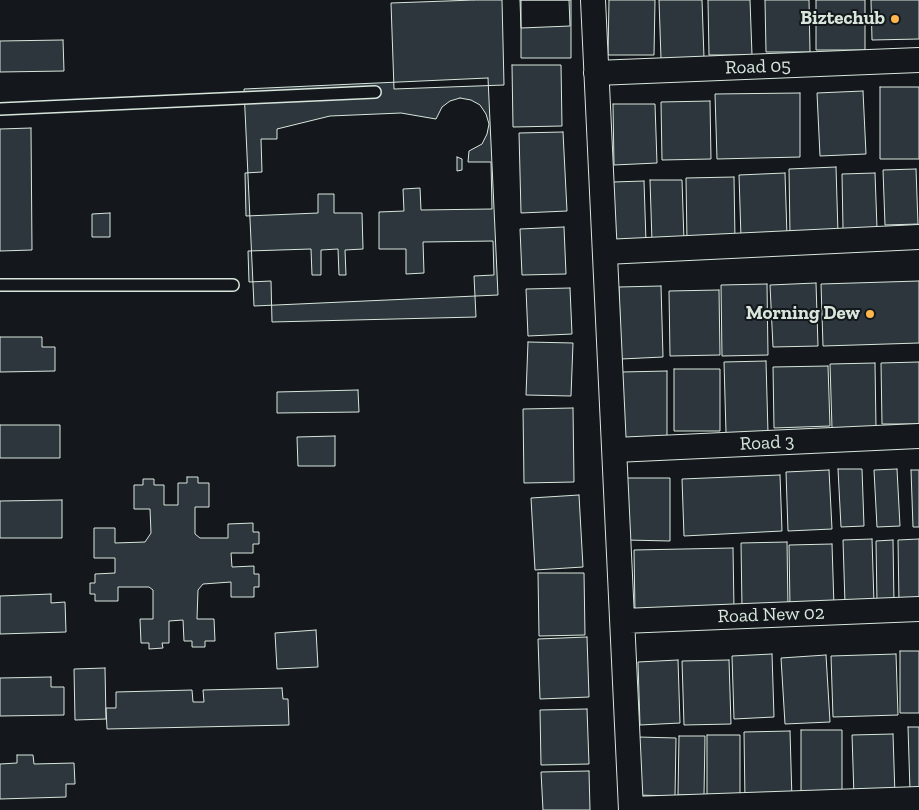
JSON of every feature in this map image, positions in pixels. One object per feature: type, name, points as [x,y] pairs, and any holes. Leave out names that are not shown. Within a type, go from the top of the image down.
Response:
[{"type":"street","points":[[593,0],[632,809],[919,799]]},
{"type":"street","name":"Road 05","points":[[596,73],[919,60]]},
{"type":"street","points":[[605,252],[919,237]]},
{"type":"street","name":"Road 3","points":[[615,450],[919,436]]},
{"type":"street","name":"Road New 02","points":[[623,621],[919,609]]},
{"type":"lane","points":[[0,109],[375,92]]},
{"type":"lane","points":[[0,285],[233,285]]},
{"type":"building","points":[[502,0],[504,85],[394,89],[391,3]]},
{"type":"building","points":[[520,0],[569,0],[570,26],[521,28]]},
{"type":"building","points":[[521,0],[571,0],[571,58],[521,58]]},
{"type":"building","points":[[609,0],[655,0],[654,55],[608,55]]},
{"type":"building","points":[[659,0],[702,0],[704,58],[661,59]]},
{"type":"building","points":[[708,0],[750,0],[752,55],[709,55]]},
{"type":"building","points":[[765,0],[809,0],[810,52],[766,52]]},
{"type":"building","points":[[816,0],[865,0],[865,50],[816,50]]},
{"type":"building","name":"Biztechub","points":[[871,0],[919,0],[919,39],[872,40]]},
{"type":"building","points":[[63,40],[64,71],[0,72],[0,41]]},
{"type":"building","points":[[512,65],[561,65],[562,126],[513,127]]},
{"type":"building","points":[[488,78],[498,295],[254,306],[244,89]]},
{"type":"building","points":[[880,87],[919,87],[919,159],[880,159]]},
{"type":"building","points":[[863,91],[866,154],[820,156],[817,93]]},
{"type":"building","points":[[800,93],[800,157],[717,159],[715,94]]},
{"type":"building","points":[[460,98],[471,100],[480,105],[486,114],[489,124],[487,134],[482,144],[469,151],[468,162],[491,162],[492,209],[421,210],[420,188],[403,189],[404,211],[379,212],[379,249],[406,249],[406,274],[424,273],[423,242],[493,241],[494,275],[474,276],[476,317],[272,322],[271,281],[249,282],[248,251],[311,249],[312,275],[321,275],[321,250],[338,249],[339,275],[346,275],[345,250],[363,249],[362,213],[334,213],[334,194],[318,194],[318,213],[246,216],[245,173],[262,172],[261,139],[277,139],[277,129],[330,116],[401,113],[436,119],[442,107],[450,101]],"holes":[[[457,157],[462,159],[462,170],[457,171]]]},
{"type":"building","points":[[710,101],[711,159],[662,160],[661,102]]},
{"type":"building","points":[[613,104],[655,104],[657,163],[614,165]]},
{"type":"building","points":[[31,128],[32,250],[0,251],[0,129]]},
{"type":"building","points":[[563,132],[567,211],[521,213],[519,133]]},
{"type":"building","points":[[836,167],[838,233],[790,235],[789,169]]},
{"type":"building","points":[[916,169],[918,224],[885,225],[883,170]]},
{"type":"building","points":[[785,173],[787,236],[741,238],[739,175]]},
{"type":"building","points":[[875,173],[877,228],[843,229],[842,174]]},
{"type":"building","points":[[734,177],[735,240],[687,241],[686,178]]},
{"type":"building","points":[[650,180],[682,180],[684,241],[652,242]]},
{"type":"building","points":[[644,181],[646,242],[615,243],[613,182]]},
{"type":"building","points":[[110,213],[110,237],[92,237],[92,214]]},
{"type":"building","points":[[564,227],[566,274],[522,275],[520,229]]},
{"type":"building","name":"Morning Dew","points":[[919,281],[919,343],[823,346],[821,284]]},
{"type":"building","points":[[816,283],[818,346],[773,347],[770,285]]},
{"type":"building","points":[[767,284],[768,355],[722,356],[721,285]]},
{"type":"building","points":[[661,286],[663,357],[621,359],[619,287]]},
{"type":"building","points":[[570,288],[572,334],[528,336],[526,289]]},
{"type":"building","points":[[719,290],[720,355],[670,356],[669,291]]},
{"type":"building","points":[[0,337],[42,337],[42,347],[55,347],[55,371],[0,372]]},
{"type":"building","points":[[528,342],[573,343],[571,396],[526,395]]},
{"type":"building","points":[[766,361],[768,433],[726,433],[724,362]]},
{"type":"building","points":[[919,362],[919,424],[882,424],[881,363]]},
{"type":"building","points":[[875,363],[876,427],[832,428],[830,364]]},
{"type":"building","points":[[828,366],[830,426],[774,428],[773,367]]},
{"type":"building","points":[[674,369],[720,369],[720,431],[674,431]]},
{"type":"building","points":[[667,371],[667,439],[622,439],[622,372]]},
{"type":"building","points":[[358,390],[359,412],[277,413],[277,392]]},
{"type":"building","points":[[573,408],[574,482],[524,483],[523,409]]},
{"type":"building","points":[[0,425],[60,425],[60,458],[0,458]]},
{"type":"building","points":[[335,436],[335,466],[298,466],[297,437]]},
{"type":"building","points":[[838,469],[862,469],[864,526],[841,527]]},
{"type":"building","points":[[897,469],[900,526],[877,527],[874,470]]},
{"type":"building","points":[[829,470],[832,529],[788,531],[786,472]]},
{"type":"building","points":[[911,470],[919,470],[919,527],[913,527]]},
{"type":"building","points":[[780,475],[782,531],[684,536],[682,479]]},
{"type":"building","points":[[187,477],[198,477],[198,483],[209,483],[209,507],[195,507],[195,534],[200,538],[228,538],[228,524],[253,523],[253,532],[259,532],[259,544],[253,544],[253,553],[231,553],[232,567],[254,566],[254,574],[259,574],[259,587],[254,587],[254,597],[231,597],[231,582],[203,584],[198,590],[197,619],[214,619],[215,641],[205,641],[205,647],[192,647],[192,641],[184,641],[183,620],[169,621],[169,643],[162,643],[163,648],[149,649],[149,643],[141,643],[140,619],[153,619],[153,590],[149,587],[118,587],[118,601],[95,601],[95,594],[90,594],[90,583],[95,583],[95,574],[115,573],[115,558],[94,558],[94,528],[115,528],[115,543],[145,542],[151,533],[150,509],[134,509],[134,485],[143,485],[143,479],[154,479],[154,485],[164,485],[164,505],[178,505],[178,483],[187,483]]},
{"type":"building","points":[[626,478],[670,478],[670,541],[626,540]]},
{"type":"building","points":[[579,495],[583,567],[535,570],[531,498]]},
{"type":"building","points":[[62,500],[62,538],[0,538],[0,501]]},
{"type":"building","points":[[872,539],[874,603],[845,604],[843,540]]},
{"type":"building","points":[[919,539],[919,604],[899,604],[898,540]]},
{"type":"building","points":[[893,540],[894,603],[877,603],[876,541]]},
{"type":"building","points":[[787,542],[788,607],[742,608],[741,543]]},
{"type":"building","points":[[832,544],[834,607],[790,607],[789,545]]},
{"type":"building","points":[[733,548],[734,609],[635,612],[634,550]]},
{"type":"building","points":[[538,573],[584,573],[585,635],[539,636]]},
{"type":"building","points":[[51,594],[51,603],[65,602],[66,632],[0,634],[0,596]]},
{"type":"building","points":[[316,630],[318,667],[277,669],[275,633]]},
{"type":"building","points":[[587,637],[589,697],[540,699],[538,639]]},
{"type":"building","points":[[900,651],[919,651],[919,713],[900,713]]},
{"type":"building","points":[[772,654],[774,717],[734,719],[732,656]]},
{"type":"building","points":[[896,654],[898,715],[833,717],[831,656]]},
{"type":"building","points":[[826,655],[830,722],[785,724],[781,658]]},
{"type":"building","points":[[678,660],[680,723],[640,725],[638,662]]},
{"type":"building","points":[[729,660],[731,724],[684,725],[682,661]]},
{"type":"building","points":[[105,668],[106,719],[75,720],[74,669]]},
{"type":"building","points":[[51,677],[51,687],[64,687],[64,715],[0,716],[0,678]]},
{"type":"building","points":[[282,688],[283,699],[288,699],[289,725],[107,729],[106,708],[116,708],[116,692],[192,690],[193,702],[204,702],[203,690]]},
{"type":"building","points":[[587,709],[589,764],[541,765],[540,710]]},
{"type":"building","points":[[908,727],[919,727],[919,790],[910,791]]},
{"type":"building","points":[[801,730],[842,730],[842,796],[801,796]]},
{"type":"building","points":[[790,731],[792,800],[745,801],[744,732]]},
{"type":"building","points":[[893,734],[895,796],[854,797],[852,735]]},
{"type":"building","points":[[707,735],[740,735],[740,796],[707,796]]},
{"type":"building","points":[[679,736],[705,736],[704,795],[678,795]]},
{"type":"building","points":[[638,737],[676,738],[675,796],[636,795]]},
{"type":"building","points":[[17,755],[33,755],[34,764],[74,763],[75,784],[66,784],[66,797],[0,799],[0,764],[17,763]]},
{"type":"building","points":[[589,771],[590,810],[543,810],[541,772]]},
{"type":"place","name":"Biztechub","points":[[895,19]]},
{"type":"place","name":"Morning Dew","points":[[870,314]]}]
